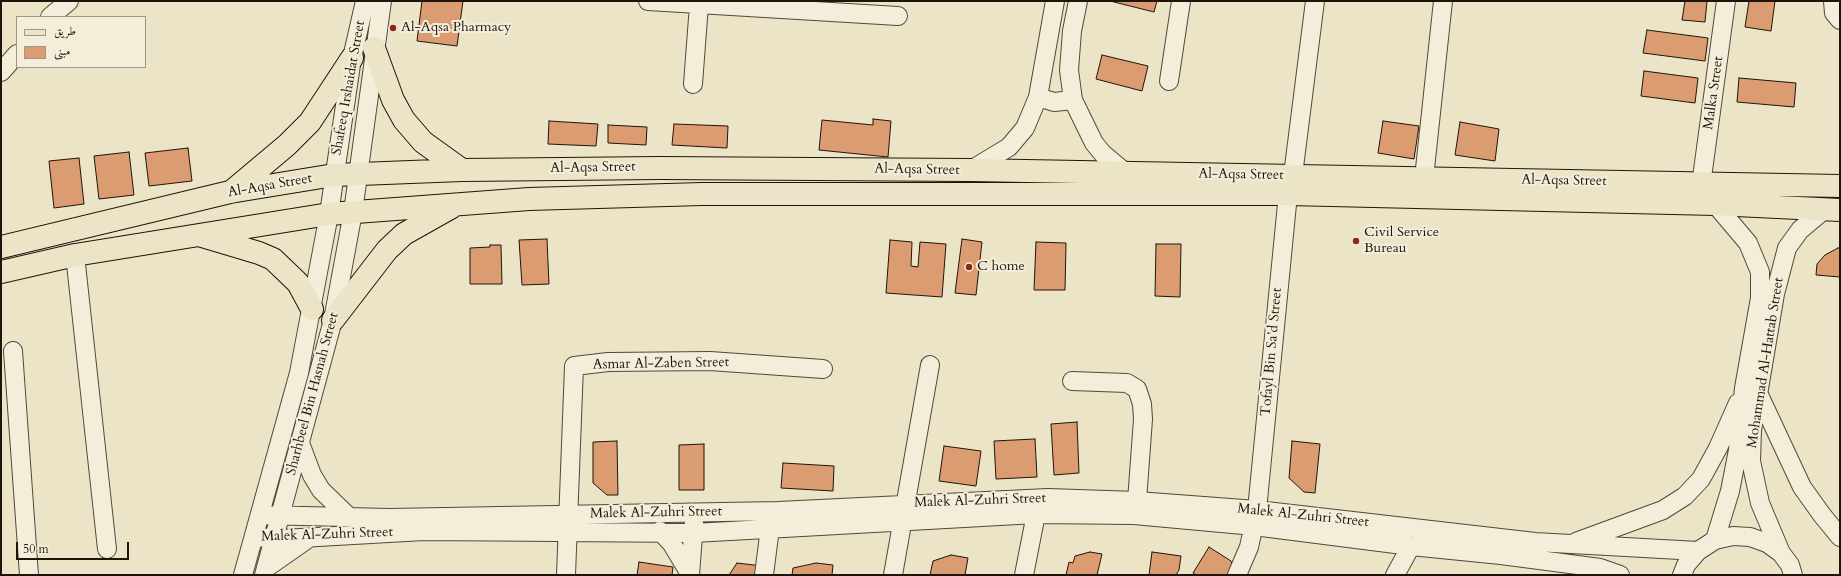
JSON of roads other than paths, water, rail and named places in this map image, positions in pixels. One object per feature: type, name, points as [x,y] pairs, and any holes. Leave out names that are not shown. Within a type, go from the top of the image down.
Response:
[{"type":"main road","points":[[374,48],[393,100],[404,120],[423,142],[462,170]]},
{"type":"main road","points":[[230,192],[287,145],[310,122],[352,58]]},
{"type":"main road","name":"Al-Aqsa Street","points":[[1,247],[230,192],[334,175],[462,170],[660,168],[971,170],[1127,174],[1290,185],[1832,210]]},
{"type":"main road","name":"Al-Aqsa Street","points":[[1,272],[75,255],[197,234],[329,214],[529,199],[702,194],[1290,185],[1424,178],[1840,186]]},
{"type":"main road","points":[[333,320],[387,250],[404,234],[457,204]]},
{"type":"main road","points":[[197,234],[259,253],[273,259],[298,283],[312,310]]},
{"type":"street","points":[[51,16],[69,1]]},
{"type":"street","name":"Shafeeq Irshaidat Street","points":[[329,214],[352,58],[365,1]]},
{"type":"street","name":"Shafeeq Irshaidat Street","points":[[353,212],[374,48],[382,1]]},
{"type":"street","points":[[648,1],[898,16]]},
{"type":"street","points":[[971,170],[1003,151],[1015,141],[1025,128],[1038,97],[1055,1]]},
{"type":"street","points":[[1078,1],[1072,31],[1069,70],[1073,100],[1094,143],[1102,154],[1127,174]]},
{"type":"street","points":[[1169,81],[1181,1]]},
{"type":"street","name":"Tofayl Bin Sa’d Street","points":[[1237,575],[1249,547],[1256,518],[1290,185],[1315,1]]},
{"type":"street","points":[[1424,178],[1443,1]]},
{"type":"street","name":"Malka Street","points":[[1701,184],[1726,1]]},
{"type":"street","points":[[1833,1],[1834,13],[1840,20]]},
{"type":"street","points":[[693,84],[699,5]]},
{"type":"street","points":[[1,72],[16,55]]},
{"type":"street","points":[[1038,97],[1054,102],[1073,100]]},
{"type":"street","name":"Mohammad Al-Hattab Street","points":[[1715,204],[1748,243],[1760,272],[1760,298],[1752,392],[1751,461],[1760,503],[1781,553],[1790,565],[1793,575]]},
{"type":"street","name":"Mohammad Al-Hattab Street","points":[[1715,540],[1730,491],[1738,450],[1787,248],[1800,230],[1832,210]]},
{"type":"street","name":"Sharhbeel Bin Hasnah Street","points":[[265,571],[333,320],[353,212]]},
{"type":"street","name":"Sharhbeel Bin Hasnah Street","points":[[243,575],[299,373],[329,214]]},
{"type":"street","points":[[75,255],[107,549]]},
{"type":"street","points":[[13,351],[29,575]]},
{"type":"street","name":"Asmar Al-Zaben Street","points":[[569,523],[574,366],[608,362],[710,361],[823,368]]},
{"type":"street","points":[[893,575],[930,365]]},
{"type":"street","points":[[1072,381],[1127,383],[1137,389],[1142,404],[1143,419],[1137,501]]},
{"type":"street","points":[[1752,392],[1802,487],[1840,537]]},
{"type":"street","points":[[1572,544],[1663,510],[1685,496],[1701,479],[1752,392]]},
{"type":"street","points":[[300,443],[312,475],[322,490],[349,517]]},
{"type":"street","name":"Malek Al-Zuhri Street","points":[[260,515],[569,523],[694,533],[770,528],[1048,498],[1137,501],[1256,518],[1411,546],[1600,568],[1620,575]]},
{"type":"street","name":"Malek Al-Zuhri Street","points":[[254,537],[274,539],[569,523],[695,512],[778,511],[1134,515],[1256,518],[1424,530],[1535,542],[1698,551]]},
{"type":"street","points":[[690,574],[695,512]]},
{"type":"street","points":[[1024,575],[1036,514]]},
{"type":"street","points":[[566,575],[569,523]]},
{"type":"street","points":[[764,575],[770,528]]},
{"type":"street","points":[[660,531],[672,544],[690,574]]},
{"type":"street","points":[[1682,575],[1686,565],[1698,551],[1715,540],[1733,536],[1750,537],[1767,543],[1781,553]]},
{"type":"street","points":[[265,571],[310,537]]},
{"type":"street","points":[[1395,575],[1411,546]]},
{"type":"street","points":[[1565,563],[1580,575]]},
{"type":"place","name":"Al-Aqsa Pharmacy","points":[[393,28]]},
{"type":"place","name":"Civil Service Bureau","points":[[1356,241]]},
{"type":"place","name":"C home","points":[[969,267]]}]
